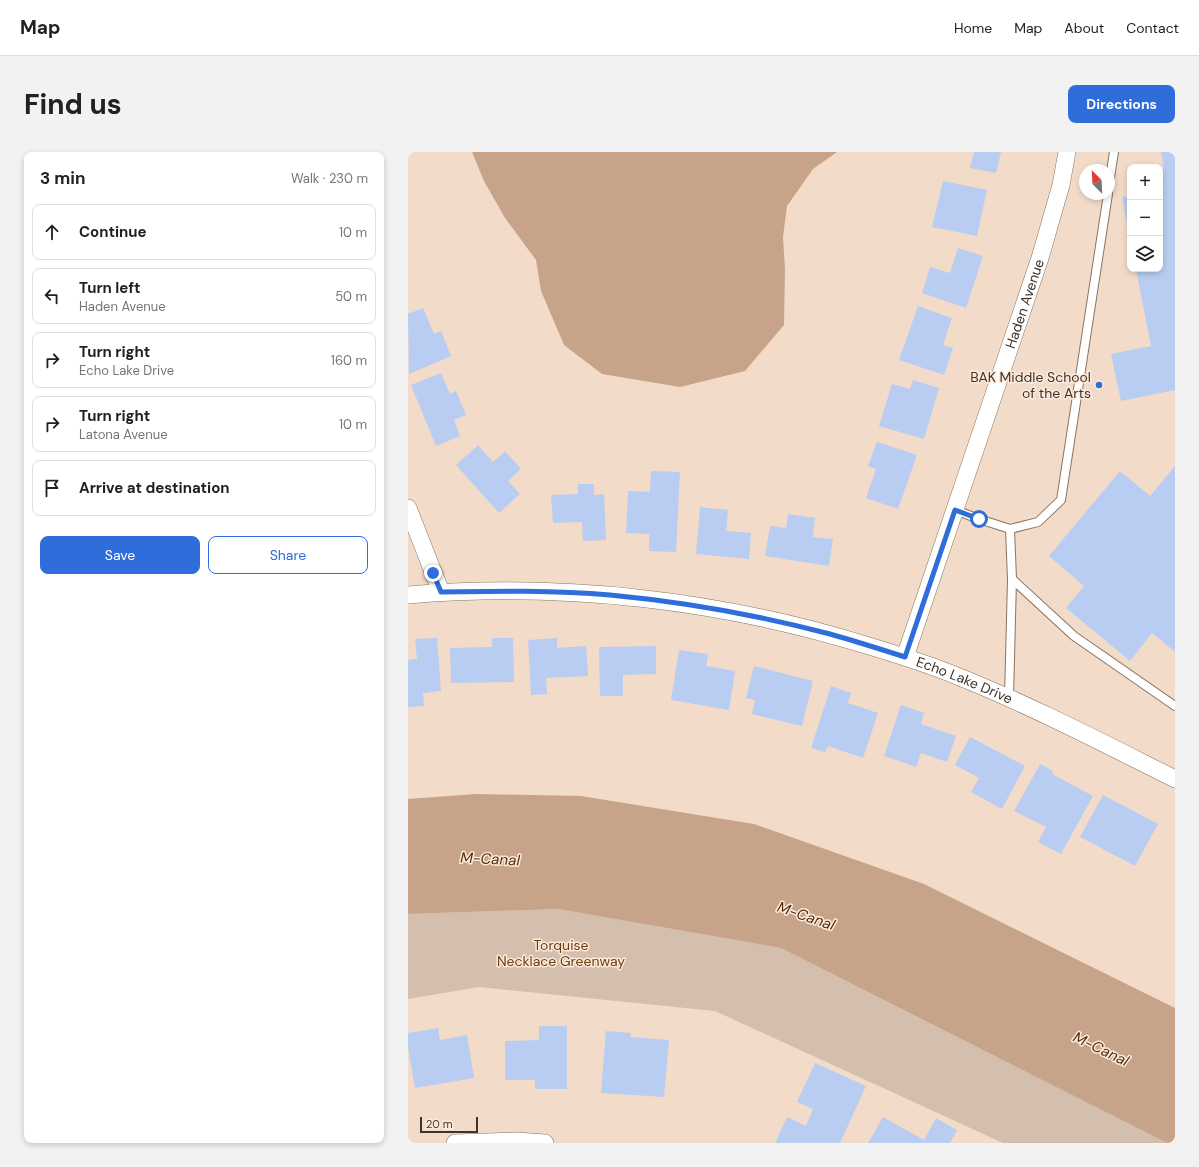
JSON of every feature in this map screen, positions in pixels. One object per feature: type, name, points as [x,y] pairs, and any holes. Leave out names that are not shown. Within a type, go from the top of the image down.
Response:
[{"type":"street","name":"Haden Avenue","points":[[905,657],[1040,258],[1061,184],[1068,152]]},
{"type":"street","points":[[408,508],[441,592]]},
{"type":"street","name":"Echo Lake Drive","points":[[408,595],[441,592],[535,591],[610,595],[684,604],[758,617],[823,632],[905,657],[955,675],[1009,698],[1175,779]]},
{"type":"street","points":[[455,1143],[516,1141],[545,1143]]},
{"type":"lane","points":[[1112,164],[1114,152]]},
{"type":"lane","points":[[955,510],[1010,530],[1038,522],[1061,500],[1107,200]]},
{"type":"lane","points":[[1009,698],[1012,579],[1010,530]]},
{"type":"lane","points":[[1012,579],[1074,636],[1175,706]]},
{"type":"green space","name":"Torquise Necklace Greenway","points":[[558,909],[781,948],[1167,1143],[1003,1143],[715,1011],[479,987],[408,999],[408,914]]},
{"type":"water","points":[[472,152],[837,152],[813,169],[787,206],[783,237],[785,269],[784,325],[745,371],[680,387],[602,374],[564,345],[541,291],[536,260],[505,218],[484,181]]},
{"type":"water","name":"M-Canal","points":[[476,794],[581,796],[754,824],[924,884],[1175,1008],[1175,1143],[1167,1143],[781,948],[558,909],[408,914],[408,799]]},
{"type":"building","points":[[974,152],[1001,152],[996,173],[970,168]]},
{"type":"building","points":[[1161,152],[1175,152],[1175,390],[1121,401],[1111,354],[1151,346],[1137,272],[1163,272],[1164,168]]},
{"type":"building","points":[[943,181],[987,190],[977,236],[932,227]]},
{"type":"building","points":[[1127,196],[1127,224],[1122,197]]},
{"type":"building","points":[[958,248],[983,256],[966,308],[922,293],[930,267],[950,273]]},
{"type":"building","points":[[918,306],[952,318],[943,345],[953,348],[944,375],[899,360]]},
{"type":"building","points":[[423,308],[434,334],[441,331],[451,356],[409,374],[408,314]]},
{"type":"building","points":[[441,373],[450,394],[456,391],[466,415],[454,420],[460,436],[436,446],[411,385]]},
{"type":"building","points":[[913,380],[939,388],[924,439],[879,426],[892,384],[910,389]]},
{"type":"building","points":[[877,442],[917,455],[898,509],[866,498],[876,469],[868,466]]},
{"type":"building","points":[[478,445],[493,462],[505,451],[521,469],[508,481],[520,494],[499,513],[456,465]]},
{"type":"building","points":[[1175,466],[1175,652],[1152,633],[1130,661],[1066,608],[1084,586],[1049,556],[1120,471],[1150,496]]},
{"type":"building","points":[[651,471],[680,472],[676,552],[649,551],[649,534],[626,533],[628,491],[650,492]]},
{"type":"building","points":[[578,484],[594,484],[594,495],[604,494],[606,540],[583,541],[582,522],[553,523],[551,495],[578,494]]},
{"type":"building","points":[[700,507],[728,510],[726,531],[751,533],[749,559],[696,554]]},
{"type":"building","points":[[788,514],[815,518],[813,537],[833,539],[829,566],[765,556],[770,526],[786,528]]},
{"type":"building","points":[[437,638],[441,691],[423,693],[424,706],[408,707],[408,660],[417,659],[415,639]]},
{"type":"building","points":[[492,638],[513,638],[514,682],[451,683],[450,648],[492,647]]},
{"type":"building","points":[[557,638],[557,648],[586,646],[588,676],[546,678],[547,694],[531,695],[528,640]]},
{"type":"building","points":[[656,646],[656,674],[623,675],[623,696],[600,696],[599,647]]},
{"type":"building","points":[[679,650],[708,654],[706,666],[735,671],[729,710],[671,700]]},
{"type":"building","points":[[754,666],[813,681],[802,726],[752,714],[755,700],[746,698]]},
{"type":"building","points":[[831,686],[851,693],[848,703],[878,713],[863,758],[828,746],[825,752],[811,748]]},
{"type":"building","points":[[901,705],[924,713],[921,724],[956,736],[947,762],[921,753],[916,767],[884,756]]},
{"type":"building","points":[[970,737],[1025,766],[1002,809],[971,792],[979,778],[955,765]]},
{"type":"building","points":[[1040,764],[1053,771],[1052,774],[1093,796],[1061,854],[1038,842],[1046,827],[1014,811]]},
{"type":"building","points":[[1103,795],[1158,824],[1135,866],[1080,837]]},
{"type":"building","points":[[539,1026],[567,1026],[567,1089],[535,1089],[535,1080],[505,1080],[505,1041],[539,1040]]},
{"type":"building","points":[[438,1028],[440,1040],[467,1035],[474,1078],[415,1088],[408,1047],[408,1033]]},
{"type":"building","points":[[606,1031],[631,1033],[630,1037],[669,1040],[664,1097],[601,1093]]},
{"type":"building","points":[[815,1063],[866,1086],[840,1143],[775,1143],[787,1117],[806,1126],[813,1109],[797,1102]]},
{"type":"building","points":[[883,1117],[924,1140],[936,1118],[957,1130],[950,1143],[868,1143]]},
{"type":"place","name":"BAK Middle School of the Arts","points":[[1099,385]]},
{"type":"route","points":[[433,573],[441,592],[535,591],[610,595],[684,604],[758,617],[831,634],[905,657],[955,510],[979,519]]}]
